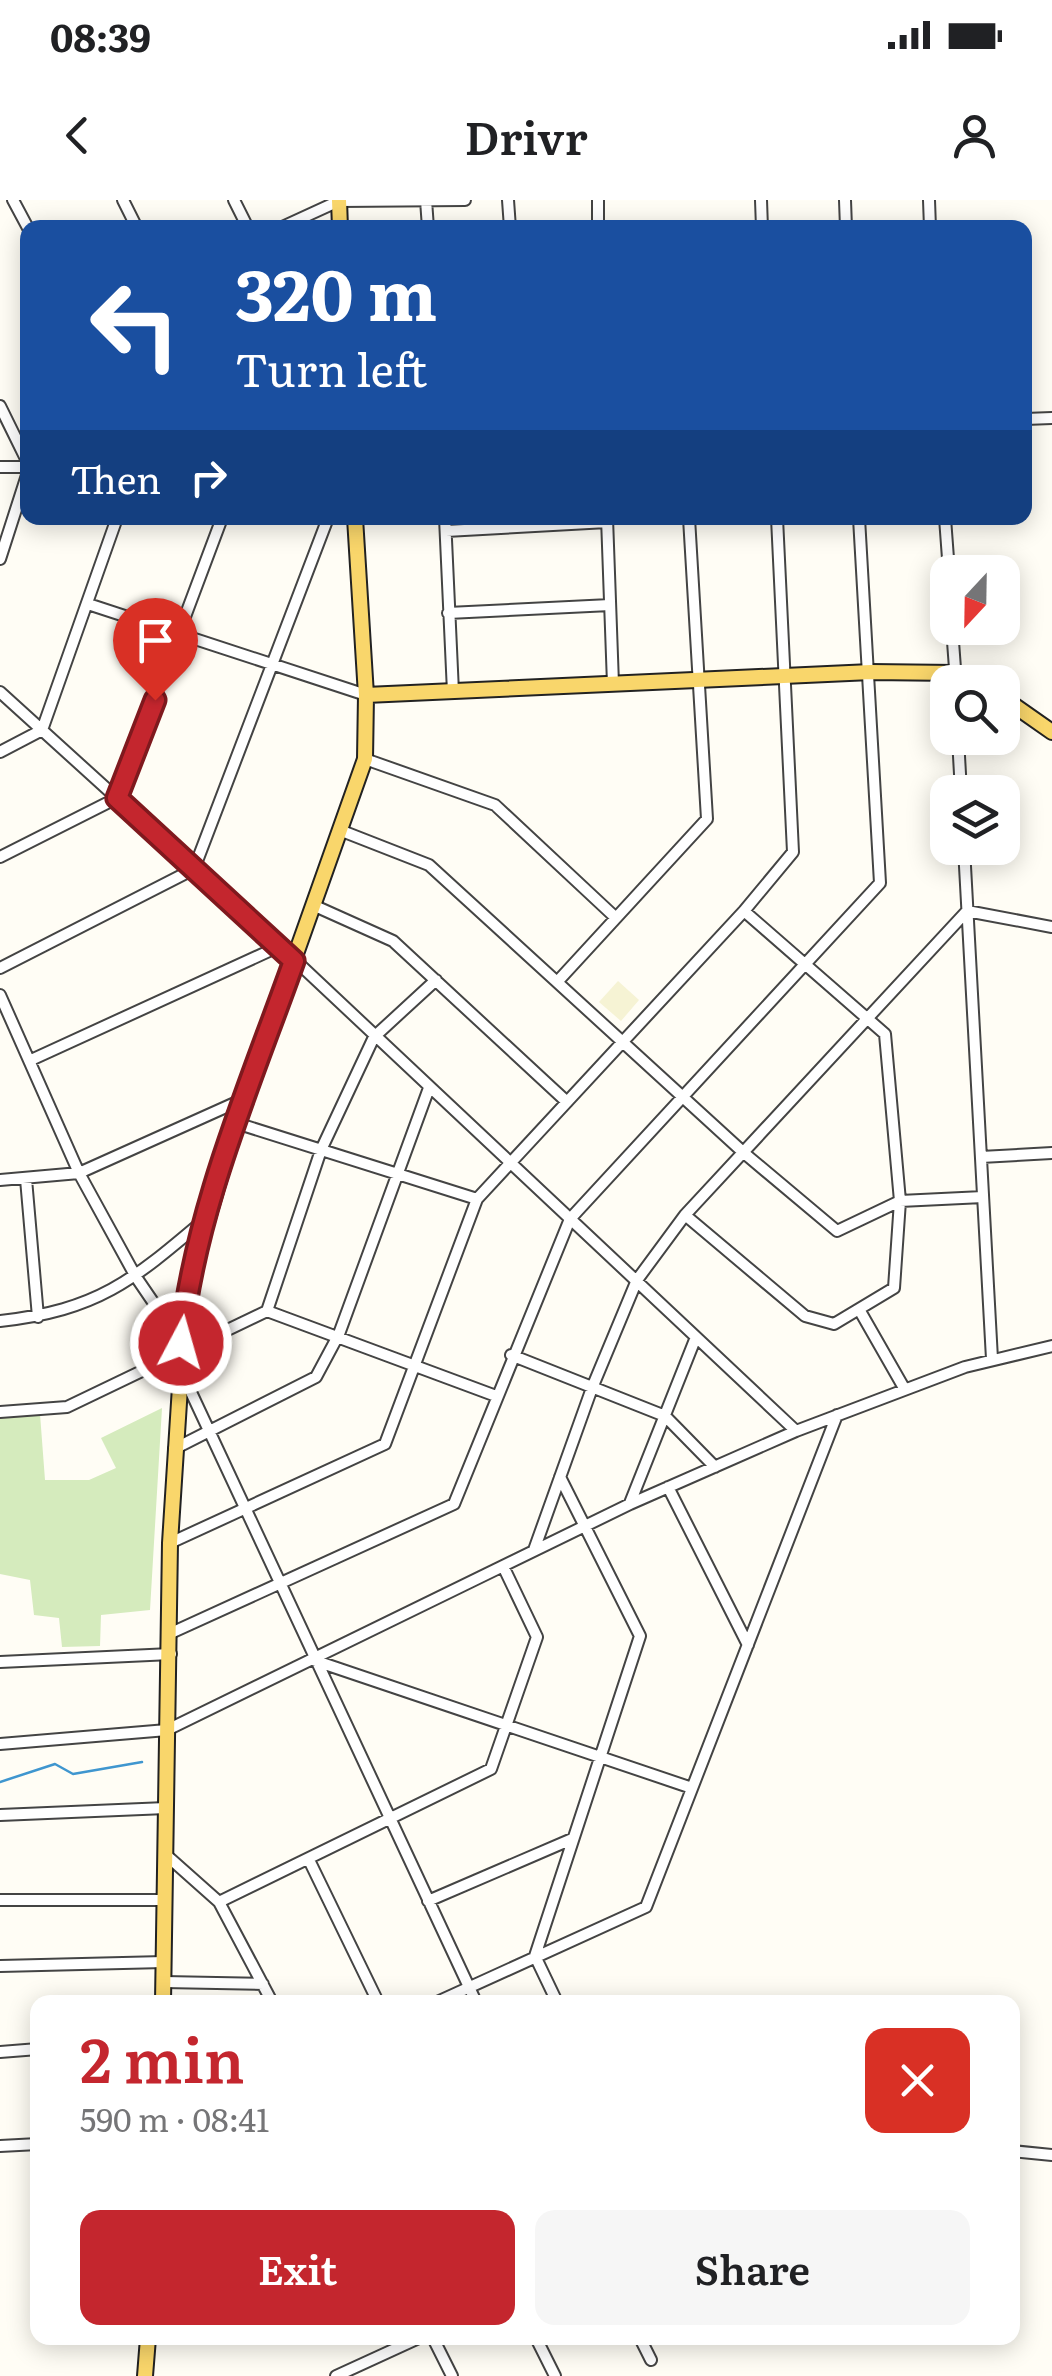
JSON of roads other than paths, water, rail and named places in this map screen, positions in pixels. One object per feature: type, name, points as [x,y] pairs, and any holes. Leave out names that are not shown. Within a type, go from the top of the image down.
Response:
[{"type":"main road","points":[[163,1995],[170,1543],[186,1293],[204,1220],[236,1123],[364,760],[366,694],[355,525]]},
{"type":"main road","points":[[366,694],[870,672],[930,676]]},
{"type":"main road","points":[[1020,710],[1052,732]]},
{"type":"main road","points":[[145,2376],[147,2345]]},
{"type":"street","points":[[0,208],[10,200]]},
{"type":"street","points":[[297,220],[339,201],[466,200]]},
{"type":"street","points":[[0,406],[20,450]]},
{"type":"street","points":[[0,559],[20,493]]},
{"type":"street","points":[[0,752],[42,730],[114,525]]},
{"type":"street","points":[[0,857],[117,798],[219,525]]},
{"type":"street","points":[[0,968],[194,868],[325,525]]},
{"type":"street","points":[[446,525],[453,692]]},
{"type":"street","points":[[446,531],[534,525]]},
{"type":"street","points":[[607,525],[613,684]]},
{"type":"street","points":[[558,981],[707,818],[689,525]]},
{"type":"street","points":[[170,1543],[385,1444],[477,1199],[744,911],[793,852],[777,525]]},
{"type":"street","points":[[171,1634],[454,1504],[511,1356],[570,1220],[880,883],[860,525]]},
{"type":"street","points":[[945,525],[947,555]]},
{"type":"street","points":[[88,604],[366,694]]},
{"type":"street","points":[[448,613],[610,605]]},
{"type":"street","points":[[0,692],[280,946],[796,1430]]},
{"type":"street","points":[[364,760],[495,804],[616,918]]},
{"type":"street","points":[[342,831],[429,865],[744,1153],[837,1231],[900,1202],[983,1197]]},
{"type":"street","points":[[965,865],[992,1359]]},
{"type":"street","points":[[314,906],[393,941],[568,1102]]},
{"type":"street","points":[[685,1215],[806,1316],[834,1324],[894,1288],[900,1202],[885,1034],[744,911]]},
{"type":"street","points":[[967,911],[1052,926]]},
{"type":"street","points":[[534,1551],[592,1388],[637,1280],[685,1215],[870,1020],[967,911]]},
{"type":"street","points":[[31,1060],[280,946]]},
{"type":"street","points":[[266,1311],[322,1150],[374,1037],[436,980]]},
{"type":"street","points":[[0,994],[79,1173],[180,1354],[209,1434],[472,1995]]},
{"type":"street","points":[[174,1450],[316,1377],[339,1334],[428,1088]]},
{"type":"street","points":[[0,1180],[79,1173],[246,1098]]},
{"type":"street","points":[[236,1123],[477,1199]]},
{"type":"street","points":[[980,1157],[1052,1153]]},
{"type":"street","points":[[26,1179],[38,1317]]},
{"type":"street","points":[[0,1321],[88,1305],[136,1278],[204,1220]]},
{"type":"street","points":[[0,1412],[67,1407],[266,1311],[339,1334],[496,1396]]},
{"type":"street","points":[[860,1311],[904,1388]]},
{"type":"street","points":[[630,1504],[696,1337]]},
{"type":"street","points":[[0,1744],[167,1730],[630,1504],[796,1430],[992,1359],[1052,1346]]},
{"type":"street","points":[[511,1356],[665,1416],[715,1467]]},
{"type":"street","points":[[450,1995],[646,1907],[837,1414]]},
{"type":"street","points":[[553,1995],[535,1956],[640,1636],[560,1477]]},
{"type":"street","points":[[668,1487],[748,1645]]},
{"type":"street","points":[[219,1902],[491,1769],[537,1637],[503,1566]]},
{"type":"street","points":[[0,1662],[170,1654]]},
{"type":"street","points":[[313,1660],[692,1788]]},
{"type":"street","points":[[0,1815],[166,1808]]},
{"type":"street","points":[[428,1901],[572,1839]]},
{"type":"street","points":[[164,1853],[219,1902],[268,1995]]},
{"type":"street","points":[[309,1860],[375,1995]]},
{"type":"street","points":[[0,1900],[162,1900]]},
{"type":"street","points":[[0,1966],[164,1962]]},
{"type":"street","points":[[164,1982],[262,1984]]},
{"type":"street","points":[[0,2052],[30,2050]]},
{"type":"street","points":[[0,2146],[30,2144]]},
{"type":"street","points":[[1020,2152],[1052,2155]]},
{"type":"street","points":[[336,2376],[404,2345]]},
{"type":"street","points":[[436,2345],[452,2376]]},
{"type":"street","points":[[540,2345],[555,2376]]},
{"type":"street","points":[[644,2345],[652,2360]]},
{"type":"waterway","points":[[0,1782],[55,1764],[73,1774],[142,1762]]}]
